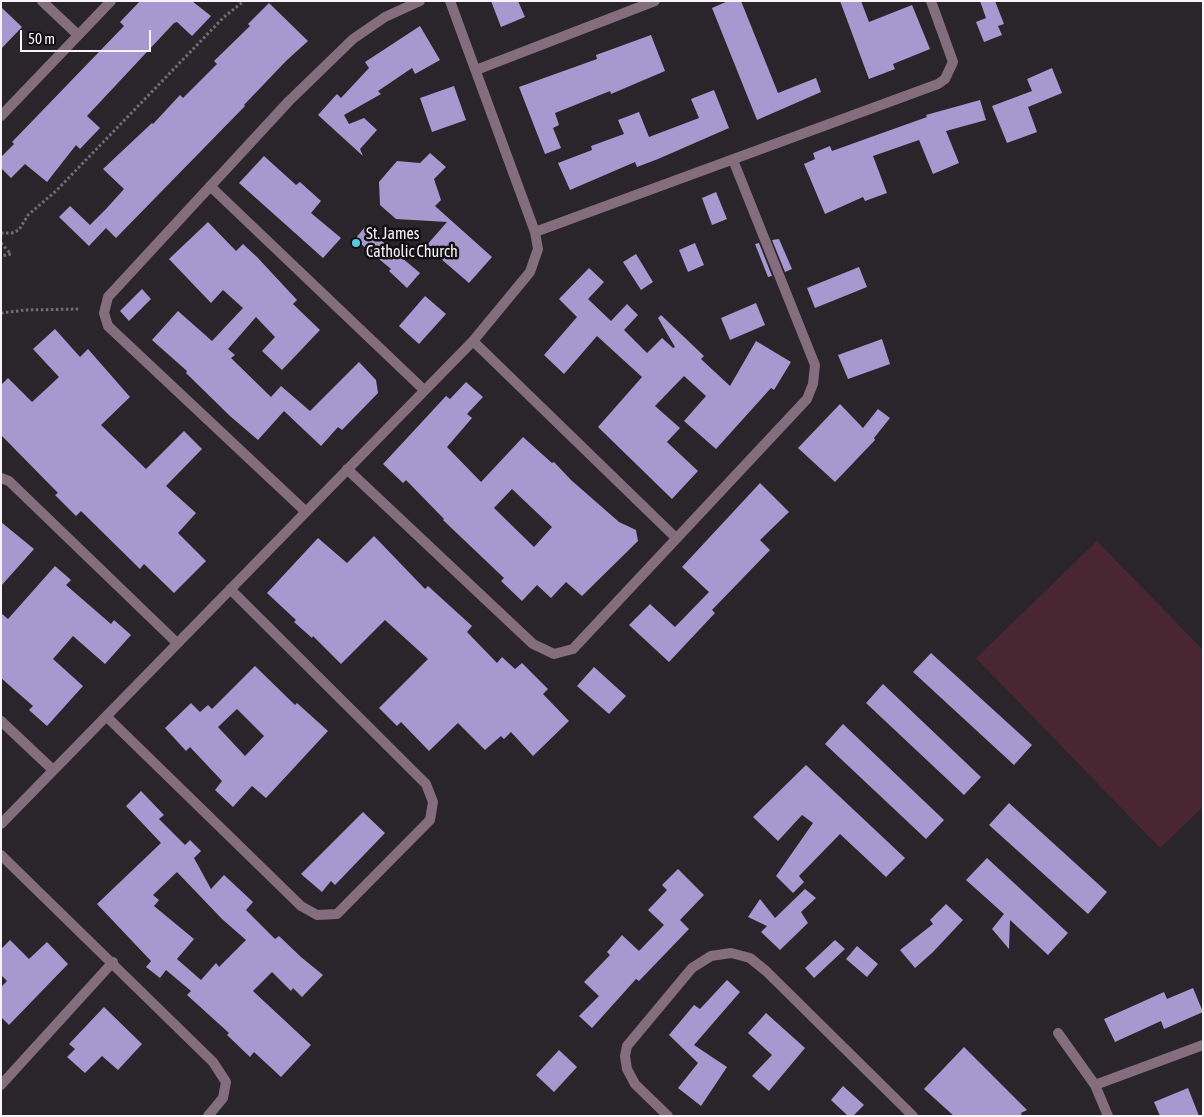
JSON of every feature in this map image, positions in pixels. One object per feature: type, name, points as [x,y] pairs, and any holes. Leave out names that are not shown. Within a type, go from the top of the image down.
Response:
[{"type":"street","points":[[42,1],[78,35]]},
{"type":"street","points":[[1,116],[111,1]]},
{"type":"street","points":[[306,512],[108,326],[104,313],[108,297],[289,101],[353,39],[385,17],[420,1]]},
{"type":"street","points":[[1,824],[473,341],[530,272],[538,249],[535,232],[450,1]]},
{"type":"street","points":[[476,70],[655,1]]},
{"type":"street","points":[[535,232],[938,84],[945,79],[953,62],[931,1]]},
{"type":"street","points":[[347,469],[533,644],[554,654],[573,650],[807,399],[813,384],[815,365],[733,160]]},
{"type":"street","points":[[210,186],[424,390]]},
{"type":"street","points":[[473,341],[676,538]]},
{"type":"street","points":[[1,478],[9,481],[177,643]]},
{"type":"street","points":[[107,717],[301,906],[317,915],[338,914],[430,820],[433,802],[426,784],[230,588]]},
{"type":"street","points":[[1,721],[54,770]]},
{"type":"street","points":[[1,855],[214,1062],[226,1082],[223,1098],[208,1116]]},
{"type":"street","points":[[668,1116],[635,1084],[627,1068],[625,1056],[627,1046],[692,968],[711,956],[732,953],[750,958],[766,971],[913,1116]]},
{"type":"street","points":[[1,1085],[113,962]]},
{"type":"street","points":[[1058,1033],[1095,1085],[1108,1116]]},
{"type":"street","points":[[1095,1085],[1203,1045]]},
{"type":"path","points":[[1,233],[12,233],[19,230],[28,215],[56,191],[224,17],[244,1]]},
{"type":"path","points":[[1,243],[10,254],[1,256]]},
{"type":"path","points":[[1,314],[26,310],[79,309]]},
{"type":"shaded area","points":[[1097,541],[1203,650],[1203,807],[1160,848],[976,658]]},
{"type":"building","points":[[140,1],[192,1],[211,16],[192,36],[177,22],[174,23],[87,116],[100,128],[80,149],[76,145],[47,182],[25,164],[11,178],[1,168],[1,157],[14,144],[12,142],[124,26],[120,22]]},
{"type":"building","points":[[491,1],[518,1],[525,17],[501,27]]},
{"type":"building","points":[[728,1],[741,1],[778,93],[816,78],[821,92],[757,120],[712,8]]},
{"type":"building","points":[[840,1],[861,1],[869,22],[912,5],[930,49],[893,64],[895,69],[869,79]]},
{"type":"building","points":[[980,1],[995,1],[1004,24],[998,26],[1002,35],[984,42],[976,22],[986,18]]},
{"type":"building","points":[[269,3],[308,41],[286,61],[245,106],[116,238],[106,228],[89,246],[59,217],[70,206],[90,225],[106,209],[124,189],[103,169],[153,124],[180,95],[183,98],[217,64],[214,61],[250,26],[248,24]]},
{"type":"building","points":[[1,7],[22,27],[1,49]]},
{"type":"building","points":[[420,26],[440,60],[415,74],[412,68],[378,91],[381,94],[344,115],[349,124],[364,118],[377,130],[360,149],[363,156],[318,115],[337,94],[341,98],[369,68],[365,62]]},
{"type":"building","points":[[651,35],[665,71],[611,94],[610,91],[555,113],[559,125],[553,128],[561,148],[545,154],[519,87],[597,59],[596,55]]},
{"type":"building","points":[[1052,68],[1062,93],[1028,107],[1037,132],[1007,143],[992,106],[1032,91],[1027,79]]},
{"type":"building","points":[[454,86],[466,120],[432,132],[420,98]]},
{"type":"building","points":[[714,90],[729,128],[658,159],[637,167],[635,162],[570,190],[558,163],[592,150],[591,146],[624,134],[618,120],[639,112],[649,137],[699,118],[691,99]]},
{"type":"building","points":[[980,100],[986,120],[946,131],[959,163],[933,174],[919,140],[873,156],[887,193],[865,201],[863,197],[825,214],[804,164],[815,159],[813,153],[830,146],[832,151],[927,117],[926,115]]},
{"type":"building","points":[[430,153],[446,167],[434,179],[441,200],[435,206],[492,257],[469,283],[426,246],[447,222],[396,219],[380,205],[379,182],[397,161],[420,163]]},
{"type":"building","points":[[264,156],[296,185],[300,182],[321,201],[311,213],[341,238],[323,258],[239,183]]},
{"type":"building","points":[[716,192],[727,219],[712,225],[702,198]]},
{"type":"building","points":[[208,222],[236,251],[243,244],[257,257],[297,300],[293,304],[320,330],[282,370],[262,351],[275,337],[256,317],[228,349],[235,355],[231,358],[271,397],[281,386],[310,411],[359,362],[376,380],[378,393],[342,430],[338,427],[321,446],[284,411],[258,440],[230,416],[186,373],[187,371],[152,340],[178,311],[212,341],[243,308],[223,290],[211,303],[169,259]]},
{"type":"building","points":[[365,227],[420,273],[407,288],[389,271],[391,269],[355,239]]},
{"type":"building","points":[[779,239],[792,269],[785,272],[772,240]]},
{"type":"building","points":[[695,243],[704,265],[688,272],[679,250]]},
{"type":"building","points":[[759,243],[772,276],[768,277],[755,244]]},
{"type":"building","points":[[636,254],[653,282],[641,290],[623,262]]},
{"type":"building","points":[[859,267],[867,287],[815,308],[807,288]]},
{"type":"building","points":[[589,268],[604,282],[588,299],[611,321],[627,304],[638,315],[624,330],[647,353],[662,338],[673,348],[675,347],[658,318],[661,315],[704,356],[701,359],[730,386],[756,341],[791,362],[774,390],[771,388],[716,449],[684,421],[706,396],[684,376],[655,406],[680,428],[667,442],[698,471],[672,499],[598,427],[642,377],[597,336],[564,374],[544,355],[577,317],[559,299]]},
{"type":"building","points":[[142,289],[151,299],[129,321],[120,311]]},
{"type":"building","points":[[425,296],[446,314],[419,344],[399,326]]},
{"type":"building","points":[[756,303],[765,325],[730,340],[721,318]]},
{"type":"building","points":[[55,329],[80,357],[88,349],[130,397],[101,425],[146,469],[184,431],[202,449],[166,486],[196,513],[178,533],[206,561],[174,593],[144,564],[140,569],[81,511],[76,516],[55,495],[58,493],[1,435],[1,385],[8,378],[32,402],[59,377],[33,349]]},
{"type":"building","points":[[882,339],[890,364],[848,379],[838,355]]},
{"type":"building","points":[[466,382],[483,397],[467,414],[472,418],[447,447],[481,482],[523,437],[552,463],[554,462],[571,480],[619,522],[636,530],[638,541],[582,596],[566,582],[551,598],[537,585],[522,601],[501,581],[504,578],[443,520],[406,480],[403,483],[383,464],[446,396],[450,399]],"holes":[[[512,489],[552,527],[534,547],[494,508]]]},
{"type":"building","points":[[840,404],[863,428],[878,409],[890,418],[874,438],[875,440],[835,482],[798,448]]},
{"type":"building","points":[[760,483],[789,512],[760,540],[770,550],[712,610],[715,613],[669,662],[629,625],[650,604],[675,627],[709,592],[682,567]]},
{"type":"building","points":[[1,522],[34,549],[1,586]]},
{"type":"building","points":[[374,536],[425,589],[428,586],[472,626],[467,632],[497,663],[502,657],[515,669],[522,663],[548,689],[543,694],[569,721],[533,756],[511,732],[504,739],[501,736],[485,750],[458,723],[429,751],[401,722],[397,726],[379,708],[428,659],[385,620],[341,664],[313,636],[312,638],[294,622],[296,620],[267,593],[318,538],[347,563]]},
{"type":"building","points":[[55,566],[71,580],[66,585],[111,624],[114,620],[131,635],[105,664],[73,636],[53,659],[83,686],[47,726],[29,710],[33,706],[1,678],[1,613],[8,619]]},
{"type":"building","points":[[931,653],[1032,745],[1014,765],[913,672]]},
{"type":"building","points":[[255,666],[295,705],[297,703],[328,731],[266,798],[252,786],[233,807],[215,790],[222,781],[190,747],[186,751],[165,728],[191,703],[200,712],[208,705],[212,709]],"holes":[[[237,709],[264,736],[245,756],[218,727]]]},
{"type":"building","points":[[594,667],[626,696],[609,714],[577,686]]},
{"type":"building","points":[[883,684],[981,777],[964,795],[866,703]]},
{"type":"building","points":[[843,724],[944,820],[926,839],[825,744]]},
{"type":"building","points":[[806,765],[905,858],[886,877],[840,834],[799,876],[804,882],[793,893],[776,876],[813,823],[802,815],[778,841],[753,817]]},
{"type":"building","points":[[141,791],[164,815],[159,819],[185,845],[190,840],[201,851],[194,858],[211,889],[224,875],[253,902],[246,910],[275,939],[279,936],[323,975],[302,997],[293,988],[291,991],[272,972],[253,991],[311,1045],[281,1077],[254,1052],[250,1057],[227,1035],[229,1033],[187,995],[191,991],[166,970],[160,978],[146,967],[151,961],[97,904],[161,843],[126,806]],"holes":[[[177,872],[222,919],[246,940],[219,967],[216,963],[201,980],[177,959],[194,939],[154,906],[159,900],[153,895]]]},
{"type":"building","points":[[1009,803],[1107,892],[1088,914],[989,825]]},
{"type":"building","points":[[363,812],[385,833],[335,885],[331,881],[322,892],[301,874]]},
{"type":"building","points":[[987,858],[1068,933],[1048,955],[1010,920],[1009,949],[992,929],[1004,914],[966,880]]},
{"type":"building","points":[[678,869],[704,895],[680,920],[689,929],[639,981],[636,979],[592,1028],[579,1016],[599,996],[584,982],[610,955],[607,952],[622,935],[639,951],[664,925],[648,910],[667,890],[662,885]]},
{"type":"building","points":[[805,889],[816,898],[801,912],[808,923],[780,950],[761,932],[767,926],[748,917],[760,899],[775,918]]},
{"type":"building","points":[[946,904],[963,920],[915,968],[900,950],[933,924],[930,920]]},
{"type":"building","points":[[10,940],[29,959],[47,942],[68,964],[9,1025],[1,1017],[1,987],[7,981],[1,975],[1,949]]},
{"type":"building","points":[[835,940],[845,949],[814,978],[805,968]]},
{"type":"building","points":[[857,946],[878,964],[867,977],[846,959]]},
{"type":"building","points":[[727,980],[740,992],[694,1045],[727,1067],[701,1106],[678,1088],[698,1063],[669,1035],[694,1005],[700,1009]]},
{"type":"building","points":[[1193,988],[1203,1012],[1164,1029],[1161,1021],[1115,1042],[1104,1019],[1164,992],[1167,999]]},
{"type":"building","points":[[104,1007],[142,1044],[118,1070],[102,1056],[85,1073],[67,1057],[75,1049],[69,1044]]},
{"type":"building","points":[[766,1013],[805,1048],[769,1091],[752,1076],[772,1055],[748,1033]]},
{"type":"building","points":[[964,1047],[1027,1110],[1021,1113],[1022,1116],[954,1116],[924,1089]]},
{"type":"building","points":[[559,1050],[577,1067],[554,1092],[536,1075]]},
{"type":"building","points":[[843,1086],[864,1105],[853,1116],[848,1116],[831,1100]]},
{"type":"building","points":[[1188,1088],[1199,1116],[1160,1116],[1154,1102]]},
{"type":"place","name":"St. James Catholic Church","points":[[356,243]]}]
